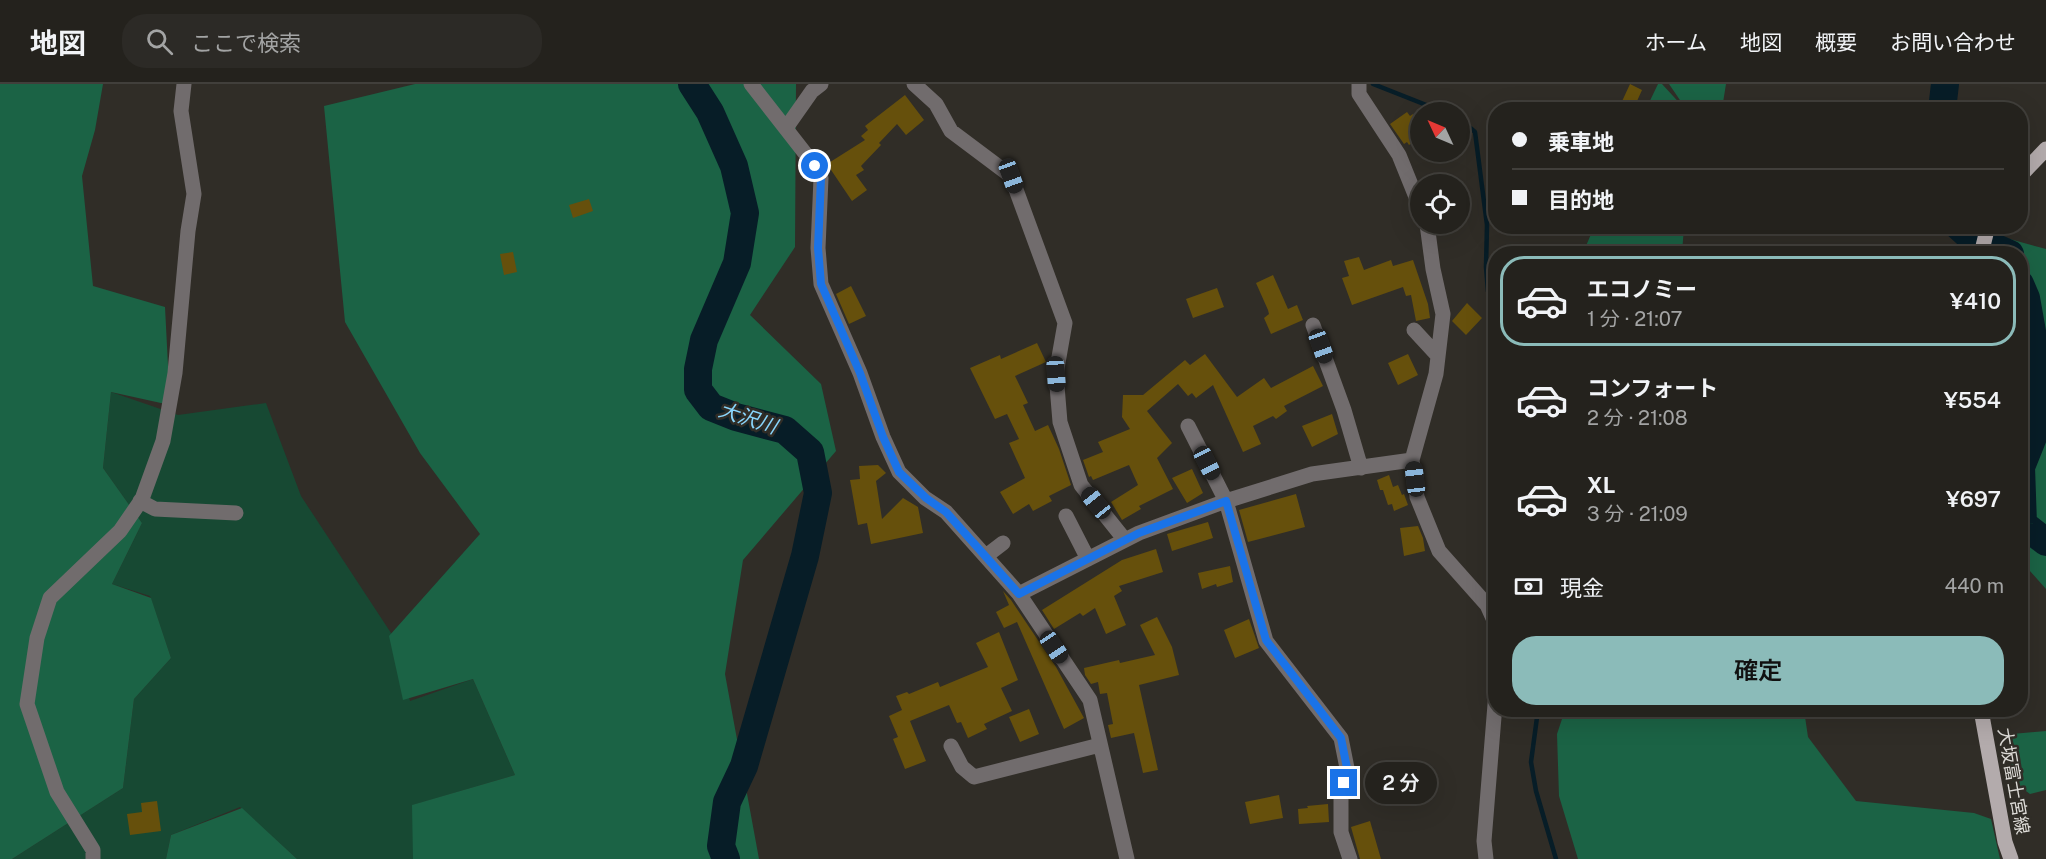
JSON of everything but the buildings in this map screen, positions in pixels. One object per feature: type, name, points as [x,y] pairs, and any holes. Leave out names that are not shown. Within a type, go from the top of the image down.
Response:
[{"type":"main road","points":[[2028,167],[2046,148]]},
{"type":"main road","name":"大坂富士宮線","points":[[1983,717],[2005,842],[2011,859]]},
{"type":"street","points":[[93,859],[93,850],[57,792],[27,704],[37,638],[50,598],[120,531],[140,501],[164,441],[175,373],[188,231],[194,194],[182,111],[184,84]]},
{"type":"street","points":[[751,84],[815,166],[821,178],[818,248],[821,284],[860,373],[883,437],[899,472],[926,498],[946,512],[1019,594],[1090,700],[1127,859]]},
{"type":"street","points":[[786,128],[812,91],[821,84]]},
{"type":"street","points":[[914,84],[936,104],[951,131],[1011,176],[1065,322],[1056,374],[1060,422],[1081,485],[1125,540]]},
{"type":"street","points":[[1359,84],[1359,94],[1399,155],[1410,182]]},
{"type":"street","points":[[1428,234],[1443,314],[1436,374],[1412,460],[1417,497],[1439,551],[1488,607]]},
{"type":"street","points":[[1313,325],[1344,410],[1361,468]]},
{"type":"street","points":[[1414,330],[1438,356]]},
{"type":"street","points":[[1188,426],[1226,501],[1266,640],[1341,738],[1347,768],[1341,798],[1341,832],[1350,859]]},
{"type":"street","points":[[1019,594],[1139,533],[1226,501],[1312,474],[1412,460]]},
{"type":"street","points":[[140,501],[155,509],[236,513]]},
{"type":"street","points":[[1066,516],[1088,559]]},
{"type":"street","points":[[986,556],[1003,543]]},
{"type":"street","points":[[1486,859],[1484,841],[1494,717]]},
{"type":"street","points":[[951,746],[962,767],[974,777],[1100,745]]},
{"type":"green space","points":[[0,84],[103,84],[95,130],[82,176],[93,286],[165,307],[170,405],[111,392],[103,468],[142,523],[112,584],[151,598],[171,658],[134,699],[123,788],[12,859],[0,859]]},
{"type":"green space","points":[[415,84],[796,84],[795,247],[750,315],[821,384],[836,451],[743,560],[725,674],[759,859],[413,859],[412,805],[515,775],[473,679],[403,700],[389,636],[480,534],[420,453],[345,322],[324,106]]},
{"type":"green space","points":[[1658,84],[1662,84],[1679,102],[1649,102]]},
{"type":"green space","points":[[1669,84],[1726,84],[1723,102],[1681,102]]},
{"type":"green space","points":[[1591,234],[1683,234],[1683,246],[1586,246]]},
{"type":"green space","points":[[1995,235],[2046,249],[2046,589],[2028,569],[2028,246],[1994,246]]},
{"type":"green space","points":[[111,392],[178,415],[266,403],[301,496],[393,636],[410,701],[473,679],[515,775],[413,805],[413,859],[297,859],[240,807],[171,835],[166,859],[12,859],[123,788],[134,699],[171,658],[150,596],[112,584],[142,523],[103,468]]},
{"type":"green space","points":[[1563,717],[1805,717],[1808,737],[1856,801],[1974,813],[1991,819],[2000,859],[1578,859],[1559,796],[1557,734]]},
{"type":"green space","points":[[2046,731],[2046,790],[2030,794],[2011,780],[2012,734]]},
{"type":"green space","points":[[242,808],[297,859],[166,859],[171,835]]},
{"type":"waterway","name":"大沢川","points":[[692,84],[710,112],[734,166],[745,213],[737,263],[704,340],[698,369],[698,390],[711,407],[736,417],[785,430],[810,452],[818,493],[805,556],[744,766],[727,802],[721,846],[726,859]]},
{"type":"waterway","points":[[1373,84],[1419,102]]},
{"type":"waterway","points":[[1943,102],[1945,84]]},
{"type":"waterway","points":[[1470,128],[1475,132],[1487,225],[1488,291]]},
{"type":"waterway","points":[[1967,234],[1992,246]]},
{"type":"waterway","points":[[2028,309],[2039,371],[2043,412],[2028,450]]},
{"type":"waterway","points":[[2028,528],[2046,542]]},
{"type":"waterway","points":[[1537,717],[1531,762],[1536,791],[1556,859]]},
{"type":"route","points":[[815,166],[821,178],[818,248],[821,284],[860,373],[883,437],[899,472],[926,498],[946,512],[1019,594],[1139,533],[1226,501],[1266,640],[1341,738],[1347,768],[1344,783]]}]
